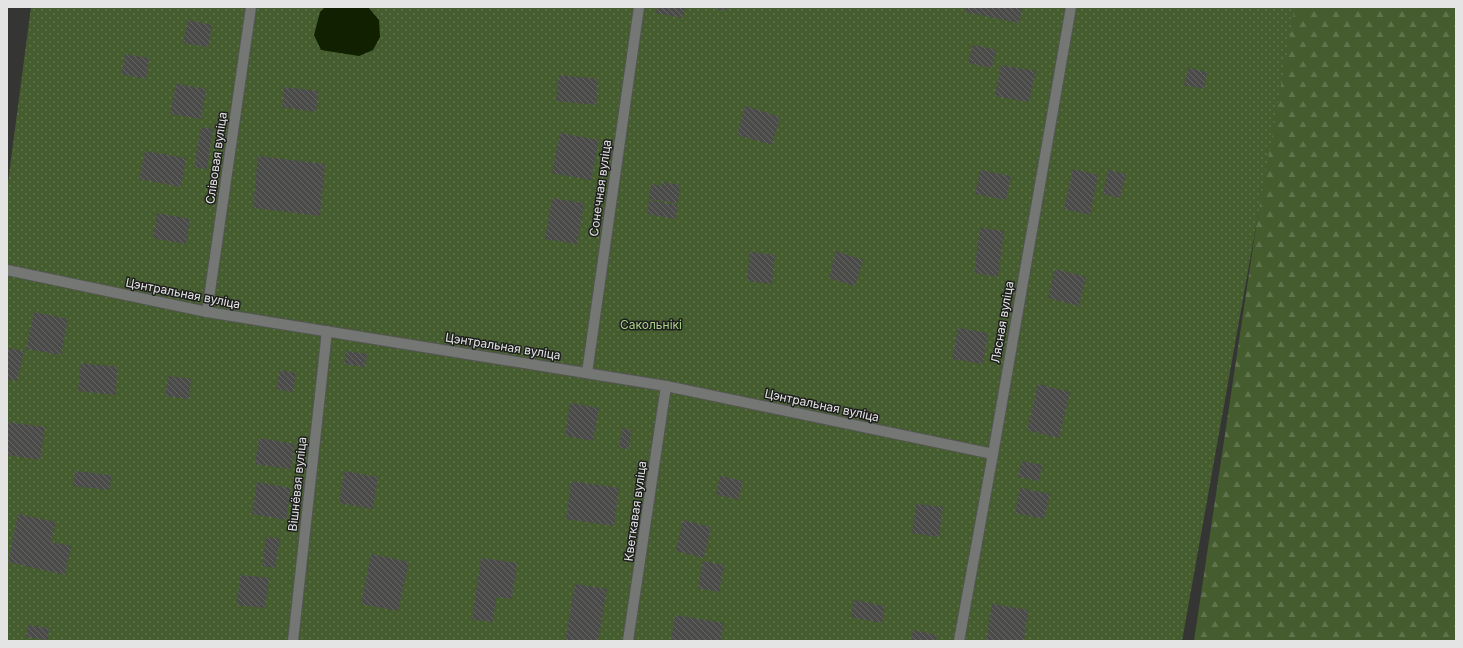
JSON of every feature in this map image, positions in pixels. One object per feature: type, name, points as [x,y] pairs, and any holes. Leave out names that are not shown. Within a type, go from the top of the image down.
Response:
[{"type":"street","name":"Слівовая вуліца","points":[[207,312],[251,7]]},
{"type":"street","name":"Сонечная вуліца","points":[[587,372],[639,7]]},
{"type":"street","name":"Лясная вуліца","points":[[959,641],[993,454],[1070,7]]},
{"type":"street","name":"Цэнтральная вуліца","points":[[7,270],[207,312],[327,330],[666,386],[993,454]]},
{"type":"street","name":"Вішнёвая вуліца","points":[[293,641],[327,330]]},
{"type":"street","name":"Кветкавая вуліца","points":[[628,641],[666,386]]},
{"type":"green space","name":"Сакольнікі","points":[[31,7],[1295,7],[1182,641],[7,641],[7,190]]},
{"type":"green space","points":[[1289,7],[1456,7],[1456,641],[1194,641]]},
{"type":"shaded area","points":[[325,7],[368,7],[379,20],[380,37],[373,50],[359,56],[321,50],[314,35],[320,12]]},
{"type":"building","points":[[657,7],[685,7],[683,18],[656,13]]},
{"type":"building","points":[[708,7],[727,7],[726,11]]},
{"type":"building","points":[[966,7],[1022,7],[1019,23],[965,12]]},
{"type":"building","points":[[188,20],[212,25],[208,47],[183,43]]},
{"type":"building","points":[[973,45],[996,50],[992,68],[968,63]]},
{"type":"building","points":[[125,54],[149,58],[146,79],[121,74]]},
{"type":"building","points":[[1001,65],[1036,71],[1029,102],[995,96]]},
{"type":"building","points":[[1188,68],[1207,72],[1204,89],[1184,85]]},
{"type":"building","points":[[559,75],[598,79],[596,105],[556,101]]},
{"type":"building","points":[[176,84],[206,89],[201,119],[170,114]]},
{"type":"building","points":[[284,87],[318,91],[316,112],[282,107]]},
{"type":"building","points":[[745,106],[780,117],[772,145],[737,135]]},
{"type":"building","points":[[201,127],[213,129],[207,169],[194,167]]},
{"type":"building","points":[[560,133],[599,140],[591,180],[552,173]]},
{"type":"building","points":[[145,151],[186,158],[181,187],[139,179]]},
{"type":"building","points":[[258,156],[325,164],[320,216],[253,208]]},
{"type":"building","points":[[1073,169],[1098,175],[1090,215],[1064,209]]},
{"type":"building","points":[[980,170],[1011,176],[1006,200],[975,194]]},
{"type":"building","points":[[1108,170],[1126,174],[1120,198],[1103,194]]},
{"type":"building","points":[[663,182],[680,185],[678,203],[649,199],[651,184],[662,186]]},
{"type":"building","points":[[552,198],[584,203],[577,244],[545,239]]},
{"type":"building","points":[[649,200],[678,205],[675,219],[647,214]]},
{"type":"building","points":[[157,213],[190,219],[186,244],[153,238]]},
{"type":"building","points":[[980,228],[1004,231],[998,277],[974,273]]},
{"type":"building","points":[[836,251],[863,260],[855,286],[829,278]]},
{"type":"building","points":[[750,252],[775,255],[772,284],[747,281]]},
{"type":"building","points":[[1055,269],[1086,277],[1079,306],[1048,298]]},
{"type":"building","points":[[34,312],[68,319],[61,355],[26,349]]},
{"type":"building","points":[[958,328],[988,333],[983,364],[952,359]]},
{"type":"building","points":[[7,348],[24,351],[17,381],[7,379]]},
{"type":"building","points":[[346,351],[367,354],[365,367],[344,364]]},
{"type":"building","points":[[81,363],[118,367],[115,395],[78,391]]},
{"type":"building","points":[[280,370],[296,373],[293,392],[276,389]]},
{"type":"building","points":[[168,376],[191,379],[189,399],[165,396]]},
{"type":"building","points":[[1038,384],[1070,392],[1059,438],[1027,430]]},
{"type":"building","points":[[570,403],[599,408],[593,441],[565,436]]},
{"type":"building","points":[[7,422],[45,427],[40,460],[7,455]]},
{"type":"building","points":[[622,428],[631,430],[629,449],[619,448]]},
{"type":"building","points":[[259,438],[295,444],[291,469],[255,464]]},
{"type":"building","points":[[1022,461],[1042,465],[1039,481],[1018,477]]},
{"type":"building","points":[[75,471],[111,475],[110,490],[73,486]]},
{"type":"building","points":[[344,471],[378,477],[373,509],[339,503]]},
{"type":"building","points":[[720,476],[743,481],[738,500],[716,494]]},
{"type":"building","points":[[571,481],[619,488],[614,526],[566,519]]},
{"type":"building","points":[[257,482],[291,488],[286,520],[252,514]]},
{"type":"building","points":[[1020,488],[1050,494],[1044,519],[1015,513]]},
{"type":"building","points":[[916,504],[943,507],[939,537],[912,533]]},
{"type":"building","points":[[18,514],[56,522],[51,542],[71,546],[65,575],[8,562]]},
{"type":"building","points":[[683,520],[711,527],[704,558],[676,551]]},
{"type":"building","points":[[266,537],[280,539],[275,568],[262,566]]},
{"type":"building","points":[[371,554],[409,562],[398,611],[361,604]]},
{"type":"building","points":[[481,558],[517,563],[512,599],[496,597],[493,622],[472,619]]},
{"type":"building","points":[[703,561],[724,565],[719,592],[698,588]]},
{"type":"building","points":[[240,575],[269,578],[265,608],[237,605]]},
{"type":"building","points":[[575,584],[607,589],[598,641],[565,641]]},
{"type":"building","points":[[854,600],[885,606],[882,623],[851,617]]},
{"type":"building","points":[[992,604],[1028,610],[1024,641],[986,640]]},
{"type":"building","points":[[675,615],[724,623],[721,641],[671,641]]},
{"type":"building","points":[[28,625],[49,628],[48,640],[26,637]]},
{"type":"building","points":[[913,630],[937,635],[936,641],[911,641]]}]
